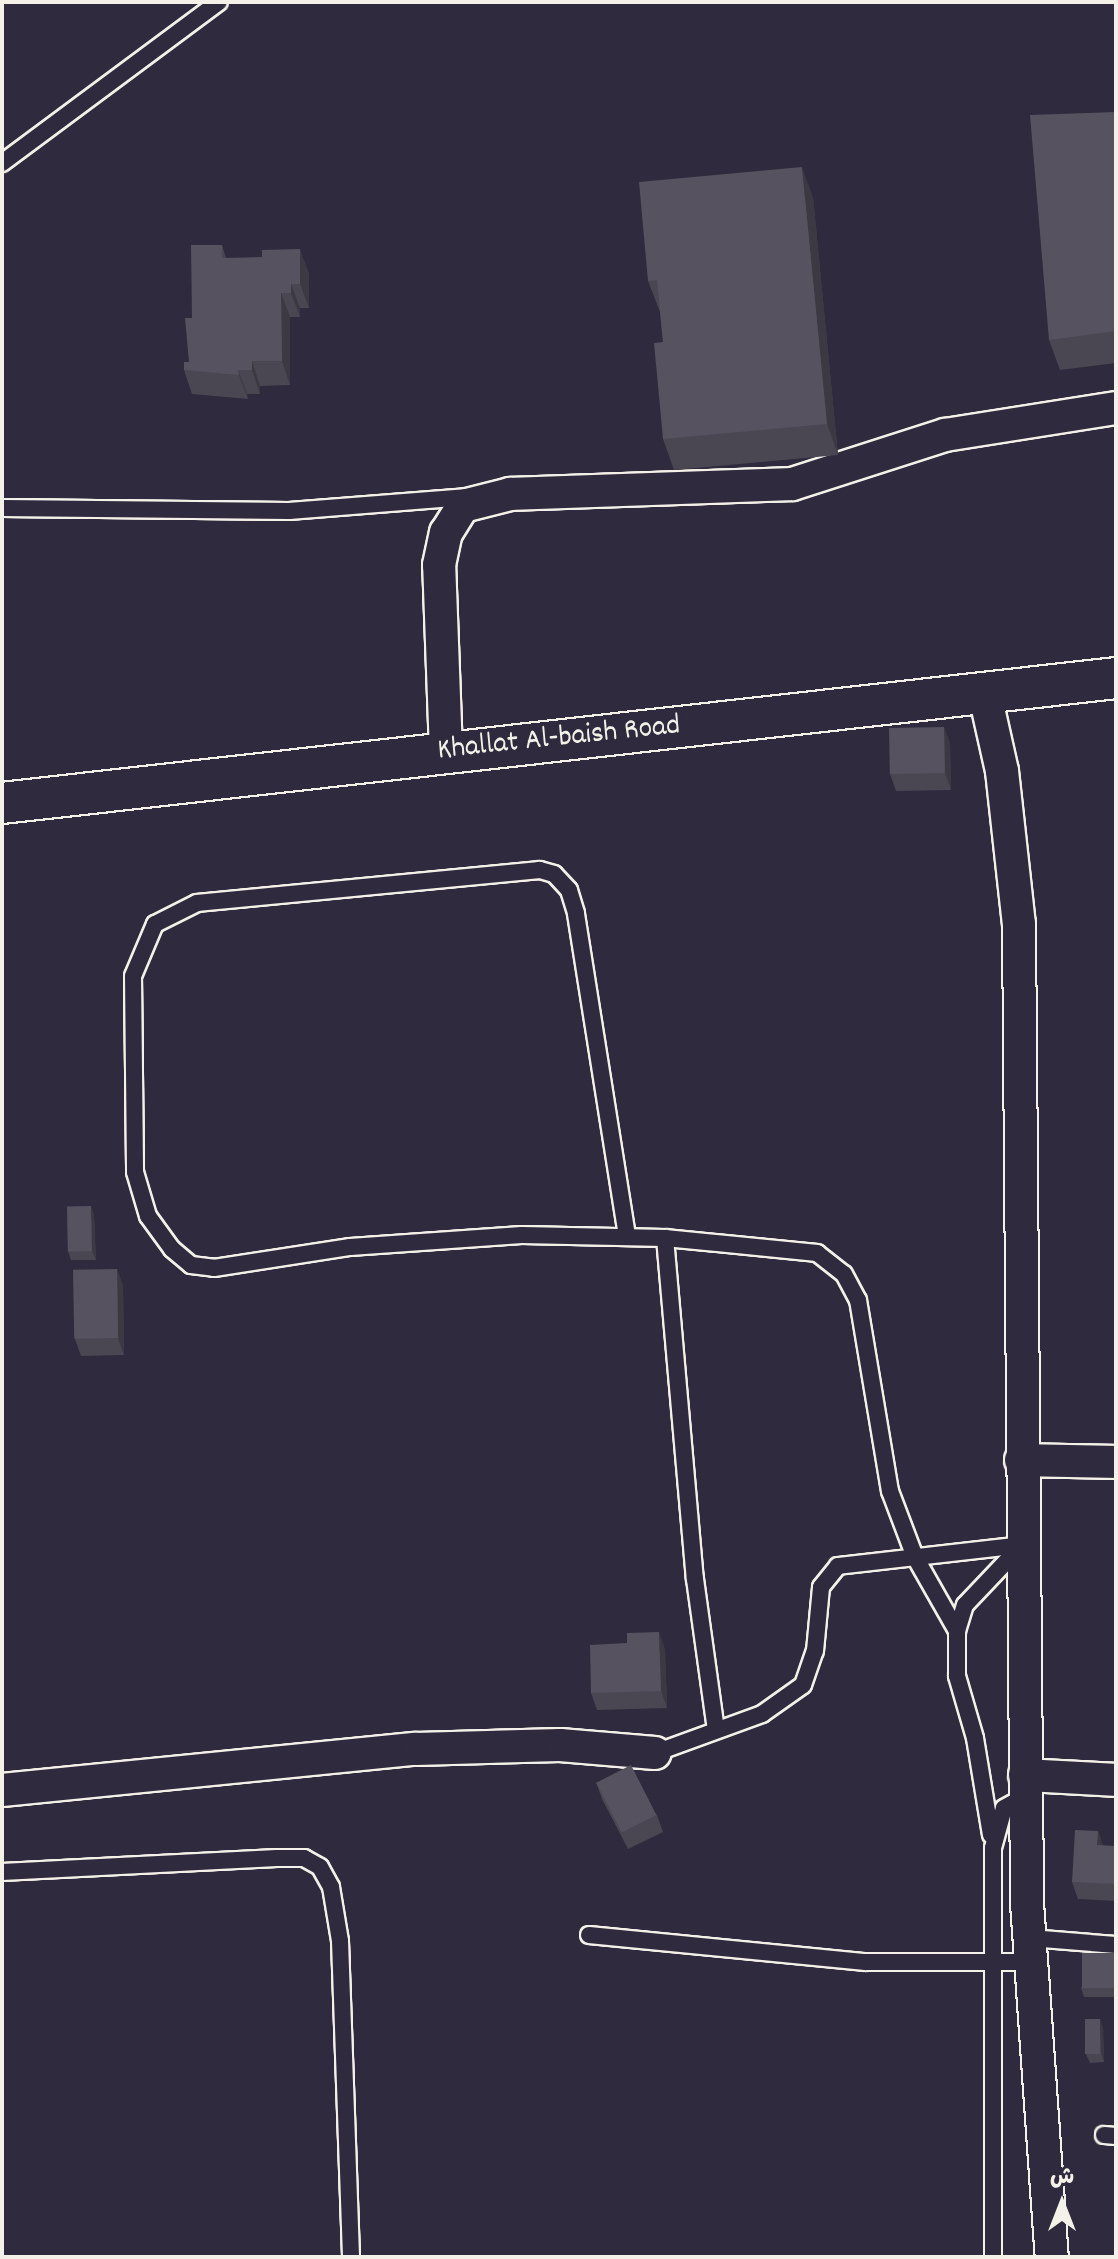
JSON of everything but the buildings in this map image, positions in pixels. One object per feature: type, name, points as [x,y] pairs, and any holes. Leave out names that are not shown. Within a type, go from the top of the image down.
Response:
[{"type":"street","points":[[446,752],[439,565],[446,533],[463,506],[510,494],[792,484],[945,435],[1116,408]]},
{"type":"street","name":"Khallat Al-baish Road","points":[[2,803],[1116,678]]},
{"type":"street","points":[[985,695],[1002,771],[1019,924],[1025,1786],[1031,1950],[1052,2257]]},
{"type":"street","points":[[1021,1460],[1116,1462]]},
{"type":"street","points":[[2,1790],[416,1749],[560,1745],[655,1753]]},
{"type":"street","points":[[1025,1786],[1116,1780]]},
{"type":"lane","points":[[2,163],[219,2]]},
{"type":"lane","points":[[2,508],[289,511],[510,494]]},
{"type":"lane","points":[[627,1236],[576,913],[569,890],[554,874],[540,870],[197,903],[155,924],[133,976],[135,1172],[148,1216],[191,1265],[214,1268],[443,1238],[627,1236],[792,1247],[817,1253],[844,1274],[858,1300],[890,1491],[915,1557],[957,1631]]},
{"type":"lane","points":[[665,1238],[695,1579],[716,1730]]},
{"type":"lane","points":[[655,1753],[762,1714],[803,1685],[815,1651],[827,1573],[838,1566],[1022,1545]]},
{"type":"lane","points":[[993,2257],[993,1848],[975,1738],[957,1676],[957,1631],[965,1605],[1022,1545]]},
{"type":"lane","points":[[993,1848],[1004,1808],[1025,1786]]},
{"type":"lane","points":[[2,1872],[277,1858],[304,1858],[320,1867],[331,1887],[340,1941],[351,2257]]},
{"type":"lane","points":[[589,1935],[866,1962],[992,1963],[1031,1950],[1116,1945]]},
{"type":"lane","points":[[337,2257],[351,2233]]}]
